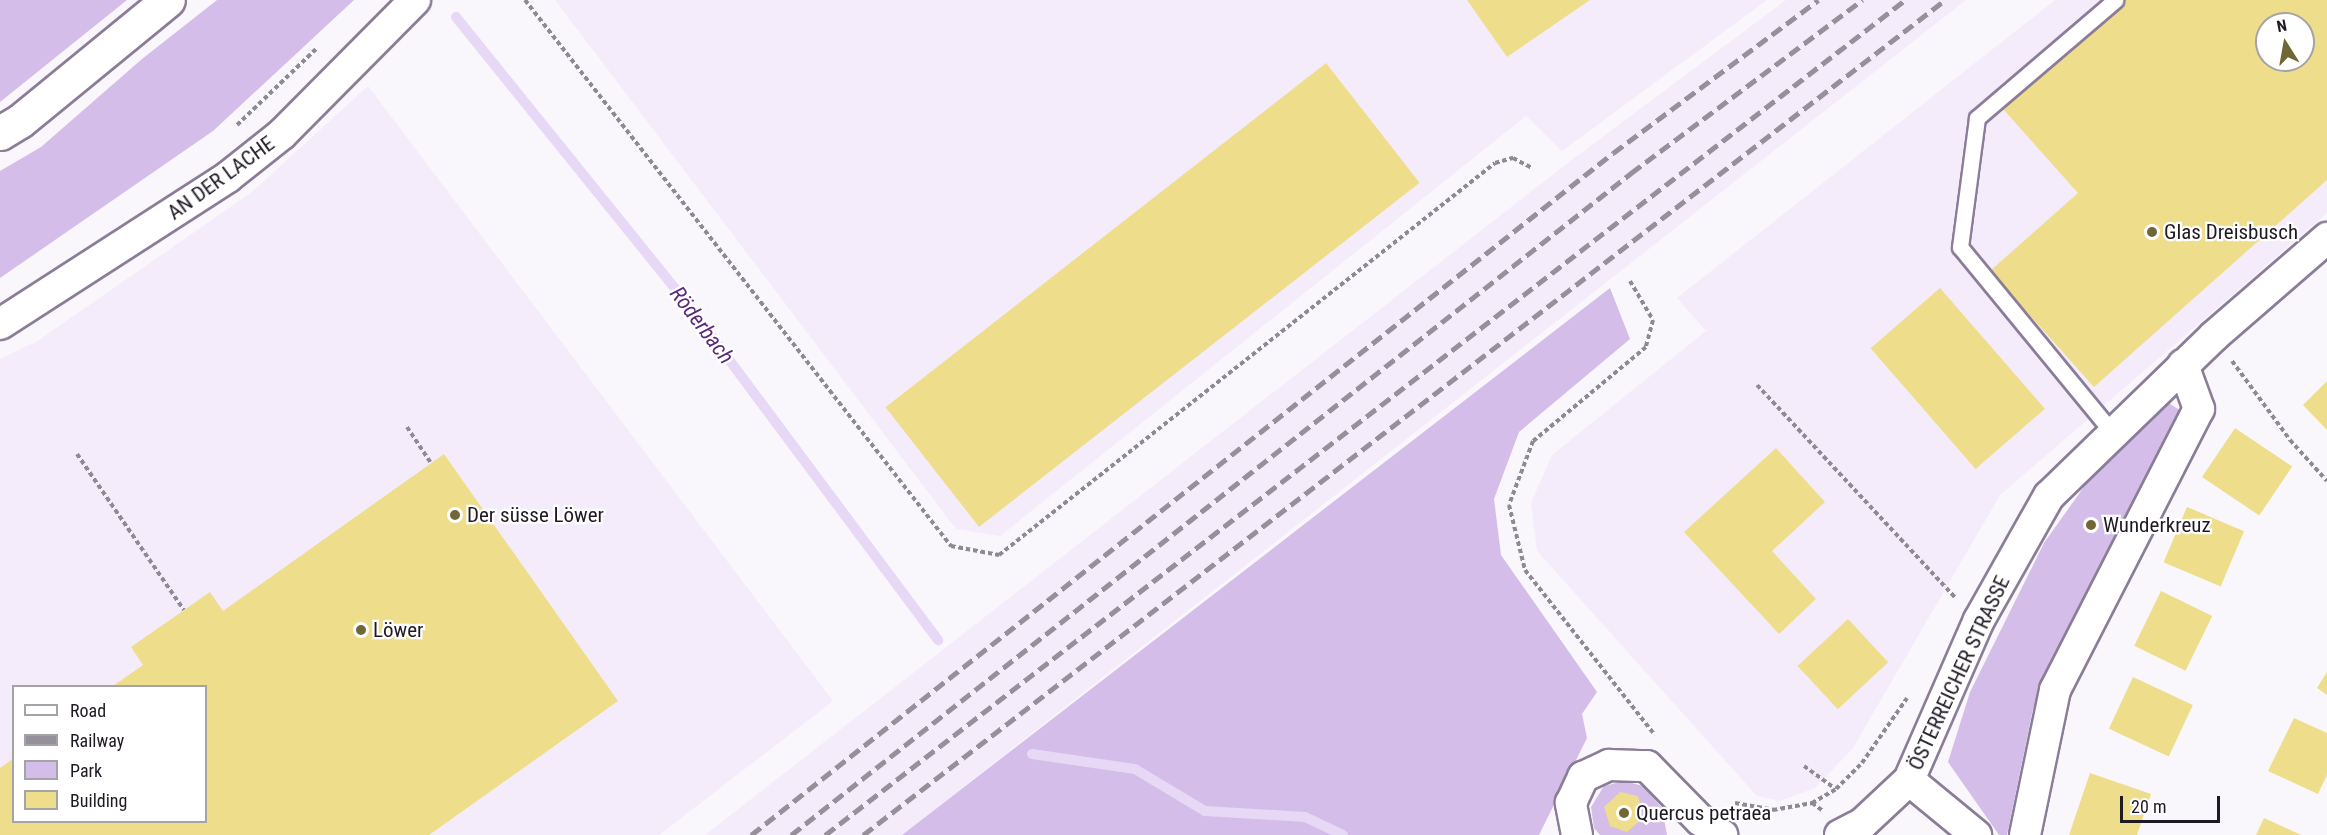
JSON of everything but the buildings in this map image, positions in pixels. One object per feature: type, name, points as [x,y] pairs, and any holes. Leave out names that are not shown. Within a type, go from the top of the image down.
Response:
[{"type":"highway","points":[[0,133],[20,121],[168,0]]},
{"type":"street","name":"AN DER LACHE","points":[[0,324],[228,177],[282,135],[415,0]]},
{"type":"street","name":"ÖSTERREICHER STRASSE","points":[[1844,833],[1862,824],[1909,780],[1979,620],[2049,496],[2112,432],[2214,336],[2327,238]]},
{"type":"street","points":[[2025,835],[2055,690],[2199,410],[2183,365]]},
{"type":"street","points":[[1577,835],[1571,802],[1583,777],[1609,765],[1647,766],[1700,820],[1722,835]]},
{"type":"street","points":[[1909,780],[1976,835]]},
{"type":"lane","points":[[2112,432],[1960,247],[1977,118],[2115,0]]},
{"type":"path","points":[[525,0],[951,546],[999,555],[1495,163],[1512,158],[1532,168]]},
{"type":"path","points":[[235,128],[318,48]]},
{"type":"path","points":[[1630,281],[1653,320],[1646,346],[1533,441],[1509,505],[1525,570],[1660,741]]},
{"type":"path","points":[[2214,336],[2290,440],[2327,481]]},
{"type":"path","points":[[1757,385],[1979,620]]},
{"type":"path","points":[[407,428],[431,463]]},
{"type":"path","points":[[77,454],[184,610]]},
{"type":"path","points":[[1724,801],[1773,810],[1812,803],[1836,789],[1862,763],[1909,695]]},
{"type":"path","points":[[1804,766],[1836,789]]},
{"type":"path","points":[[1812,803],[1844,833]]},
{"type":"shaded area","points":[[555,0],[1767,0],[1562,151],[1526,116],[1000,536],[956,529]]},
{"type":"shaded area","points":[[1786,0],[1966,0],[902,835],[705,835],[1569,162]]},
{"type":"shaded area","points":[[2055,0],[2327,0],[2327,213],[2000,495],[1853,748],[1815,788],[1780,801],[1757,796],[1537,551],[1531,503],[1552,455],[1706,331],[1677,298]]},
{"type":"shaded area","points":[[368,86],[833,701],[659,835],[0,835],[0,359],[36,342],[252,192]]},
{"type":"green space","points":[[0,0],[127,0],[0,102]]},
{"type":"green space","points":[[217,0],[354,0],[213,131],[0,278],[0,171],[41,147],[142,59]]},
{"type":"green space","points":[[1610,288],[1630,339],[1519,432],[1494,499],[1501,555],[1597,692],[1582,714],[1587,738],[1539,835],[902,835]]},
{"type":"green space","points":[[2165,401],[2183,412],[2033,709],[2007,835],[1999,835],[1948,762],[1970,692],[2044,543],[2103,460]]},
{"type":"green space","points":[[1624,781],[1643,786],[1662,808],[1667,835],[1600,835],[1594,828],[1591,807],[1604,786]]},
{"type":"waterway","name":"Röderbach","points":[[456,17],[692,310],[938,640]]},
{"type":"waterway","name":"Röderbach","points":[[1032,754],[1135,769],[1205,811],[1305,817],[1343,835]]},
{"type":"railway","points":[[751,835],[1613,153],[1818,0]]},
{"type":"railway","points":[[791,835],[1631,173],[1862,0]]},
{"type":"railway","points":[[825,835],[1905,0]]},
{"type":"railway","points":[[863,835],[1945,0]]},
{"type":"place","name":"Glas Dreisbusch","points":[[2152,232]]},
{"type":"place","name":"Der süsse Löwer","points":[[455,515]]},
{"type":"place","name":"Wunderkreuz","points":[[2091,525]]},
{"type":"place","name":"Löwer","points":[[361,630]]},
{"type":"place","name":"Quercus petraea","points":[[1624,813]]}]
